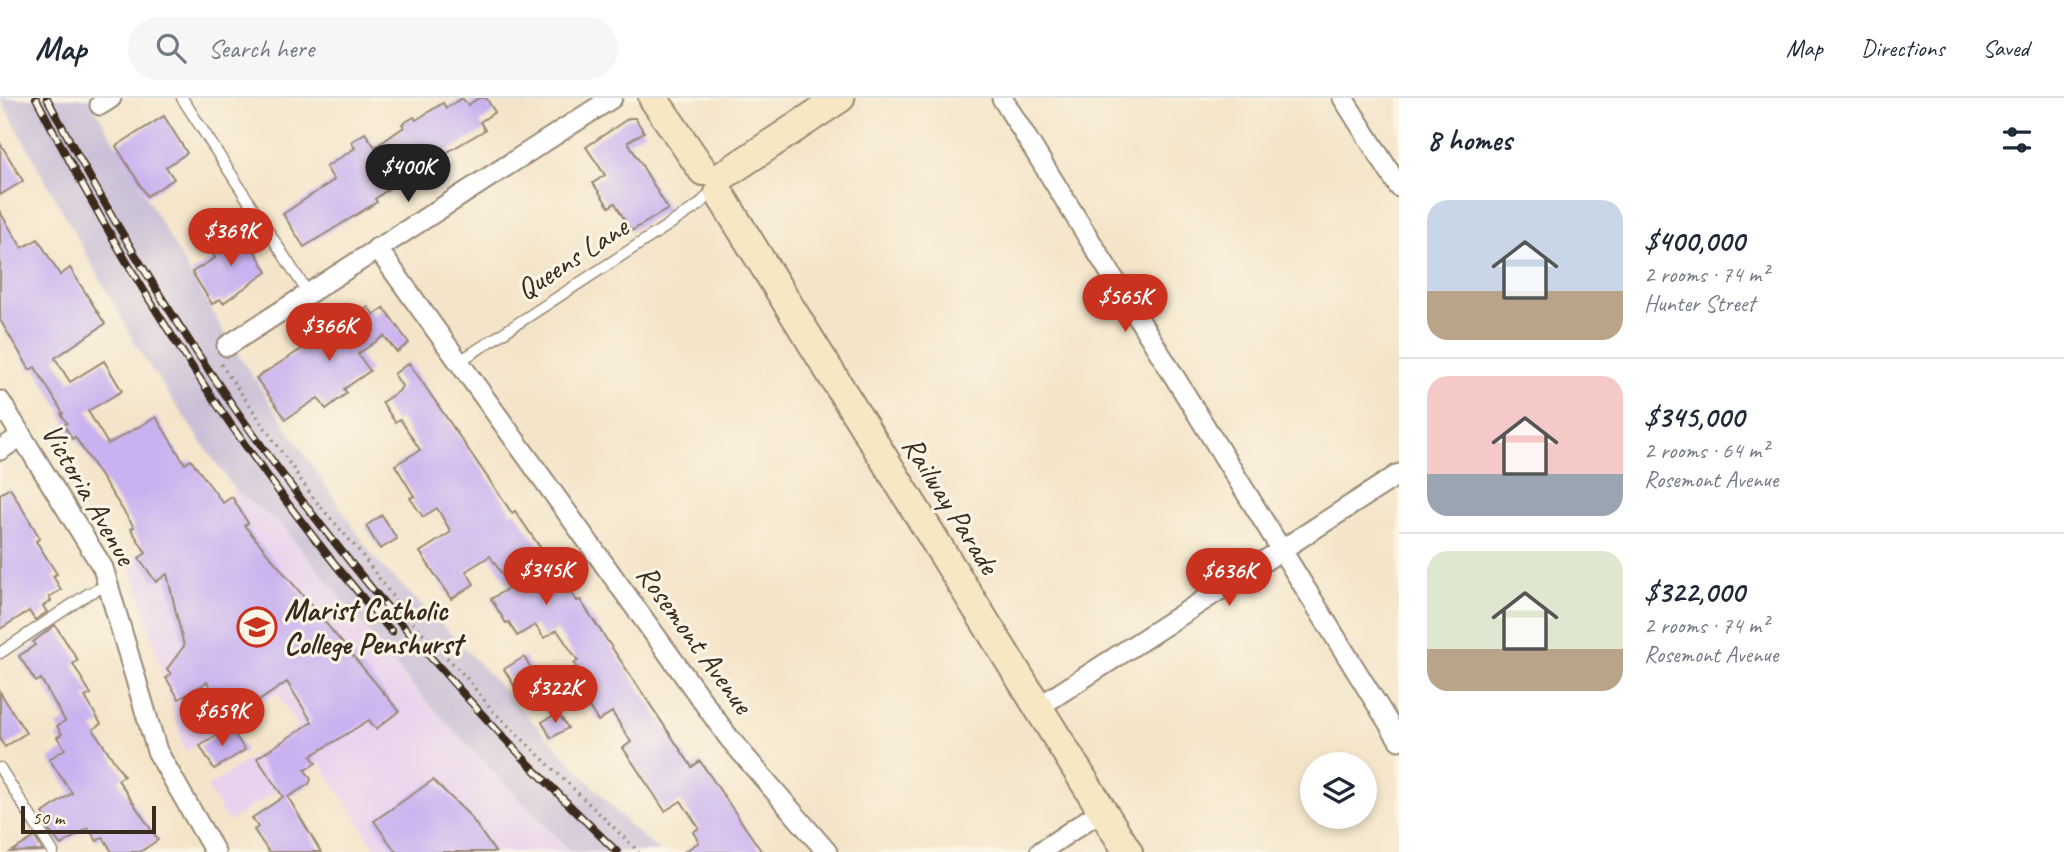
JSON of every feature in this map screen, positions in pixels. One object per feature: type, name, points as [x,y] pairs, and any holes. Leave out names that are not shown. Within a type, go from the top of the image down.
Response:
[{"type":"street","points":[[223,353],[308,293],[612,98]]},
{"type":"street","name":"Railway Parade","points":[[653,98],[714,183],[1128,852]]},
{"type":"street","points":[[714,183],[840,98]]},
{"type":"street","points":[[1002,98],[1399,740]]},
{"type":"street","points":[[1343,98],[1399,187]]},
{"type":"street","name":"Rosemont Avenue","points":[[377,248],[729,738],[827,852]]},
{"type":"street","name":"Victoria Avenue","points":[[0,401],[94,553],[109,584],[157,751],[215,852]]},
{"type":"street","points":[[0,450],[21,436]]},
{"type":"street","points":[[1037,708],[1399,474]]},
{"type":"street","points":[[1040,852],[1102,810]]},
{"type":"lane","points":[[182,98],[308,293]]},
{"type":"lane","name":"Queens Lane","points":[[460,361],[699,205],[714,183]]},
{"type":"lane","points":[[0,653],[88,594],[109,584]]},
{"type":"lane","points":[[0,768],[53,852]]},
{"type":"path","points":[[223,353],[314,499],[359,551],[409,619],[465,676],[492,710],[639,852]]},
{"type":"shaded area","points":[[0,98],[89,98],[231,344],[374,558],[455,638],[632,828],[660,852],[570,852],[414,688],[281,524],[236,492],[143,357]]},
{"type":"shaded area","name":"Marist Catholic College Penshurst","points":[[236,492],[281,524],[414,689],[570,852],[378,852],[320,763],[228,822],[207,787],[298,727],[277,693],[185,752],[129,558]]},
{"type":"building","points":[[462,98],[468,105],[479,98],[486,98],[495,112],[480,122],[485,130],[403,178],[375,199],[377,202],[304,247],[283,214],[334,180],[326,167],[355,148],[351,142],[365,133],[375,147],[414,117],[416,120],[443,103],[446,108]]},
{"type":"building","points":[[164,116],[187,153],[166,167],[174,179],[147,196],[116,146]]},
{"type":"building","points":[[629,118],[635,118],[644,132],[628,142],[668,209],[631,231],[615,203],[609,207],[593,183],[605,175],[586,147]]},
{"type":"building","points":[[0,143],[23,181],[0,195]]},
{"type":"building","points":[[0,212],[22,248],[38,239],[60,275],[70,268],[105,324],[55,358],[70,382],[104,361],[122,391],[88,411],[108,444],[156,417],[185,464],[191,460],[223,503],[232,497],[248,523],[244,525],[399,711],[376,729],[369,720],[311,756],[316,763],[305,770],[311,779],[309,784],[288,797],[321,852],[269,852],[254,830],[258,827],[252,818],[283,797],[257,758],[312,722],[287,682],[231,720],[207,682],[179,699],[166,678],[171,674],[167,669],[184,646],[167,574],[156,582],[139,558],[146,553],[131,529],[134,527],[75,437],[72,439],[64,425],[67,423],[61,414],[63,413],[35,367],[30,370],[0,320]]},
{"type":"building","points":[[241,228],[244,233],[251,228],[258,240],[251,244],[267,272],[223,303],[220,299],[212,304],[192,272],[215,258],[212,252],[229,241],[226,236]]},
{"type":"building","points":[[368,307],[374,315],[384,308],[409,343],[397,352],[384,336],[358,354],[370,371],[344,389],[347,393],[326,409],[318,398],[286,419],[256,378]]},
{"type":"building","points":[[409,363],[512,513],[515,511],[577,601],[580,600],[692,767],[700,761],[762,852],[684,852],[699,842],[693,832],[699,828],[681,801],[665,811],[623,748],[631,742],[612,712],[598,721],[576,686],[585,680],[574,664],[578,661],[557,630],[544,638],[535,625],[517,636],[509,622],[506,623],[491,599],[510,587],[490,556],[466,571],[474,584],[451,599],[420,552],[451,532],[437,508],[423,517],[410,498],[414,496],[395,465],[420,450],[400,419],[395,422],[382,402],[399,391],[402,386],[394,374]]},
{"type":"building","points":[[10,488],[40,538],[36,541],[57,574],[53,576],[61,590],[49,597],[51,601],[43,606],[47,612],[35,620],[29,611],[0,629],[0,494]]},
{"type":"building","points":[[382,515],[397,539],[380,549],[366,526]]},
{"type":"building","points":[[55,625],[78,660],[73,664],[91,694],[85,697],[101,724],[93,729],[124,776],[118,780],[158,840],[140,852],[112,852],[103,837],[97,841],[88,828],[61,845],[48,830],[53,827],[43,813],[72,793],[49,759],[65,749],[57,737],[62,734],[57,726],[65,721],[41,679],[36,682],[19,656],[35,645],[33,642]]},
{"type":"building","points":[[524,657],[540,682],[520,695],[504,669]]},
{"type":"building","points":[[0,692],[26,733],[5,747],[0,740]]},
{"type":"building","points":[[558,713],[568,728],[551,738],[542,722]]},
{"type":"building","points":[[230,727],[245,750],[214,769],[200,746]]},
{"type":"building","points":[[433,780],[470,816],[495,852],[396,852],[374,821]]},
{"type":"building","points":[[35,837],[43,851],[11,852]]},
{"type":"railway","points":[[36,98],[113,239],[198,376],[291,507],[340,571],[392,632]]},
{"type":"railway","points":[[47,98],[105,205],[167,307],[300,499],[373,590],[450,679],[531,766],[617,852]]},
{"type":"place","name":"Marist Catholic College Penshurst","points":[[257,627]]}]
